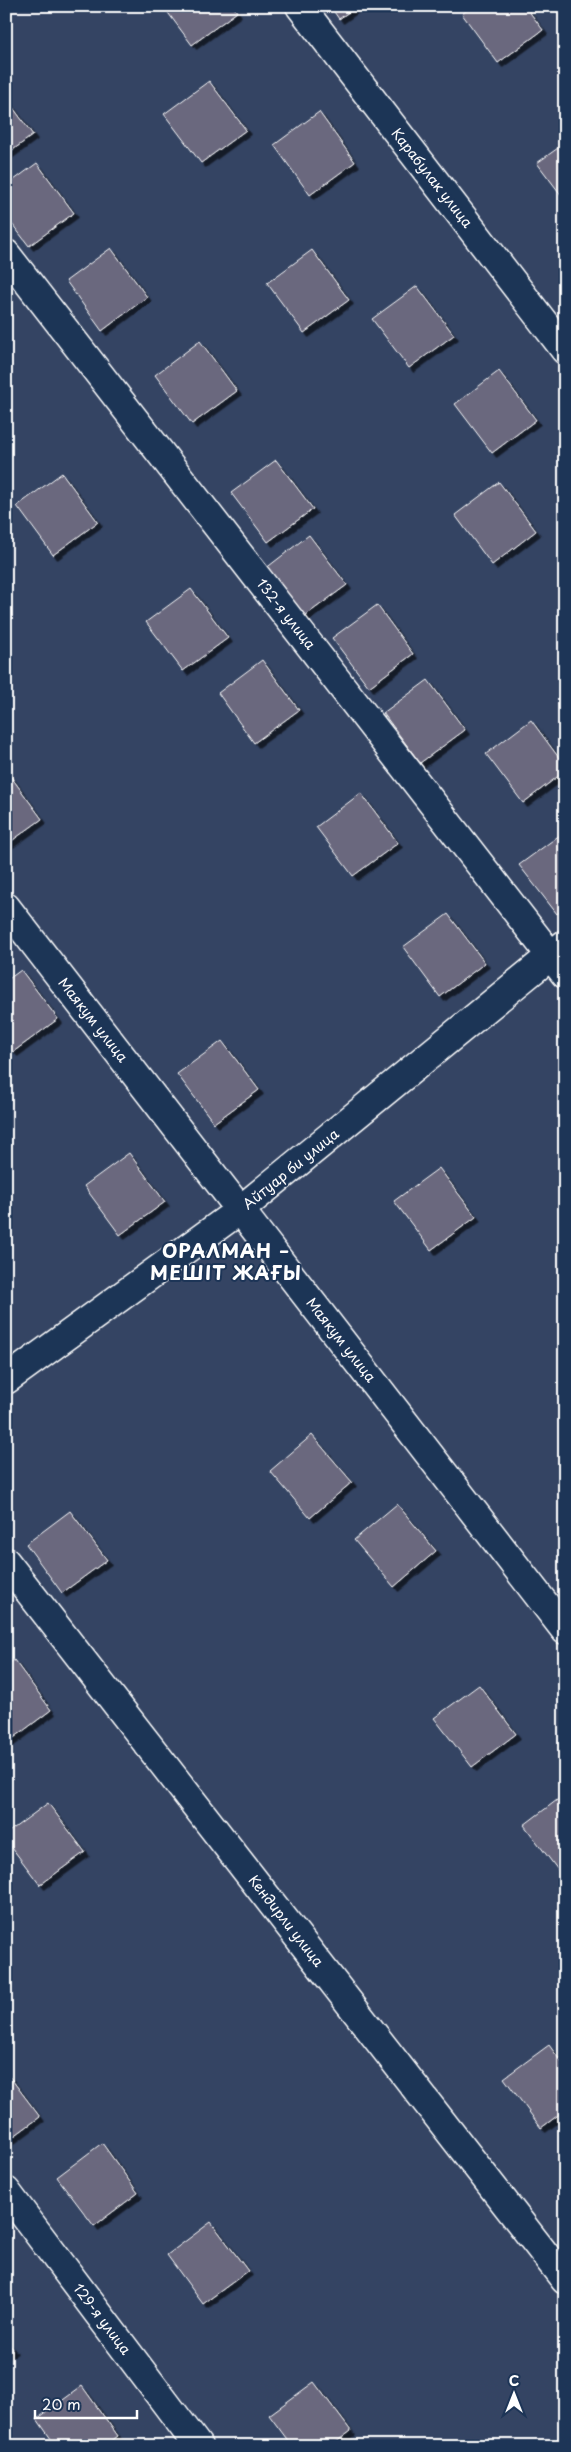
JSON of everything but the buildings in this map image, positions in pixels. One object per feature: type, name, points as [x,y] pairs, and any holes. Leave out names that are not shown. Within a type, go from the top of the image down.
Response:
[{"type":"street","name":"Карабулак улица","points":[[300,6],[565,350]]},
{"type":"street","name":"132-я улица","points":[[6,254],[560,958]]},
{"type":"street","name":"Маякум улица","points":[[6,907],[565,1630]]},
{"type":"street","name":"Айтуар би улица","points":[[6,1380],[240,1210],[560,958]]},
{"type":"street","name":"Кендирли улица","points":[[6,1562],[565,2280]]},
{"type":"street","name":"129-я улица","points":[[6,2191],[198,2446]]},
{"type":"district","name":"ОРАЛМАН – МЕШІТ ЖАҒЫ","points":[[226,1262]]}]
